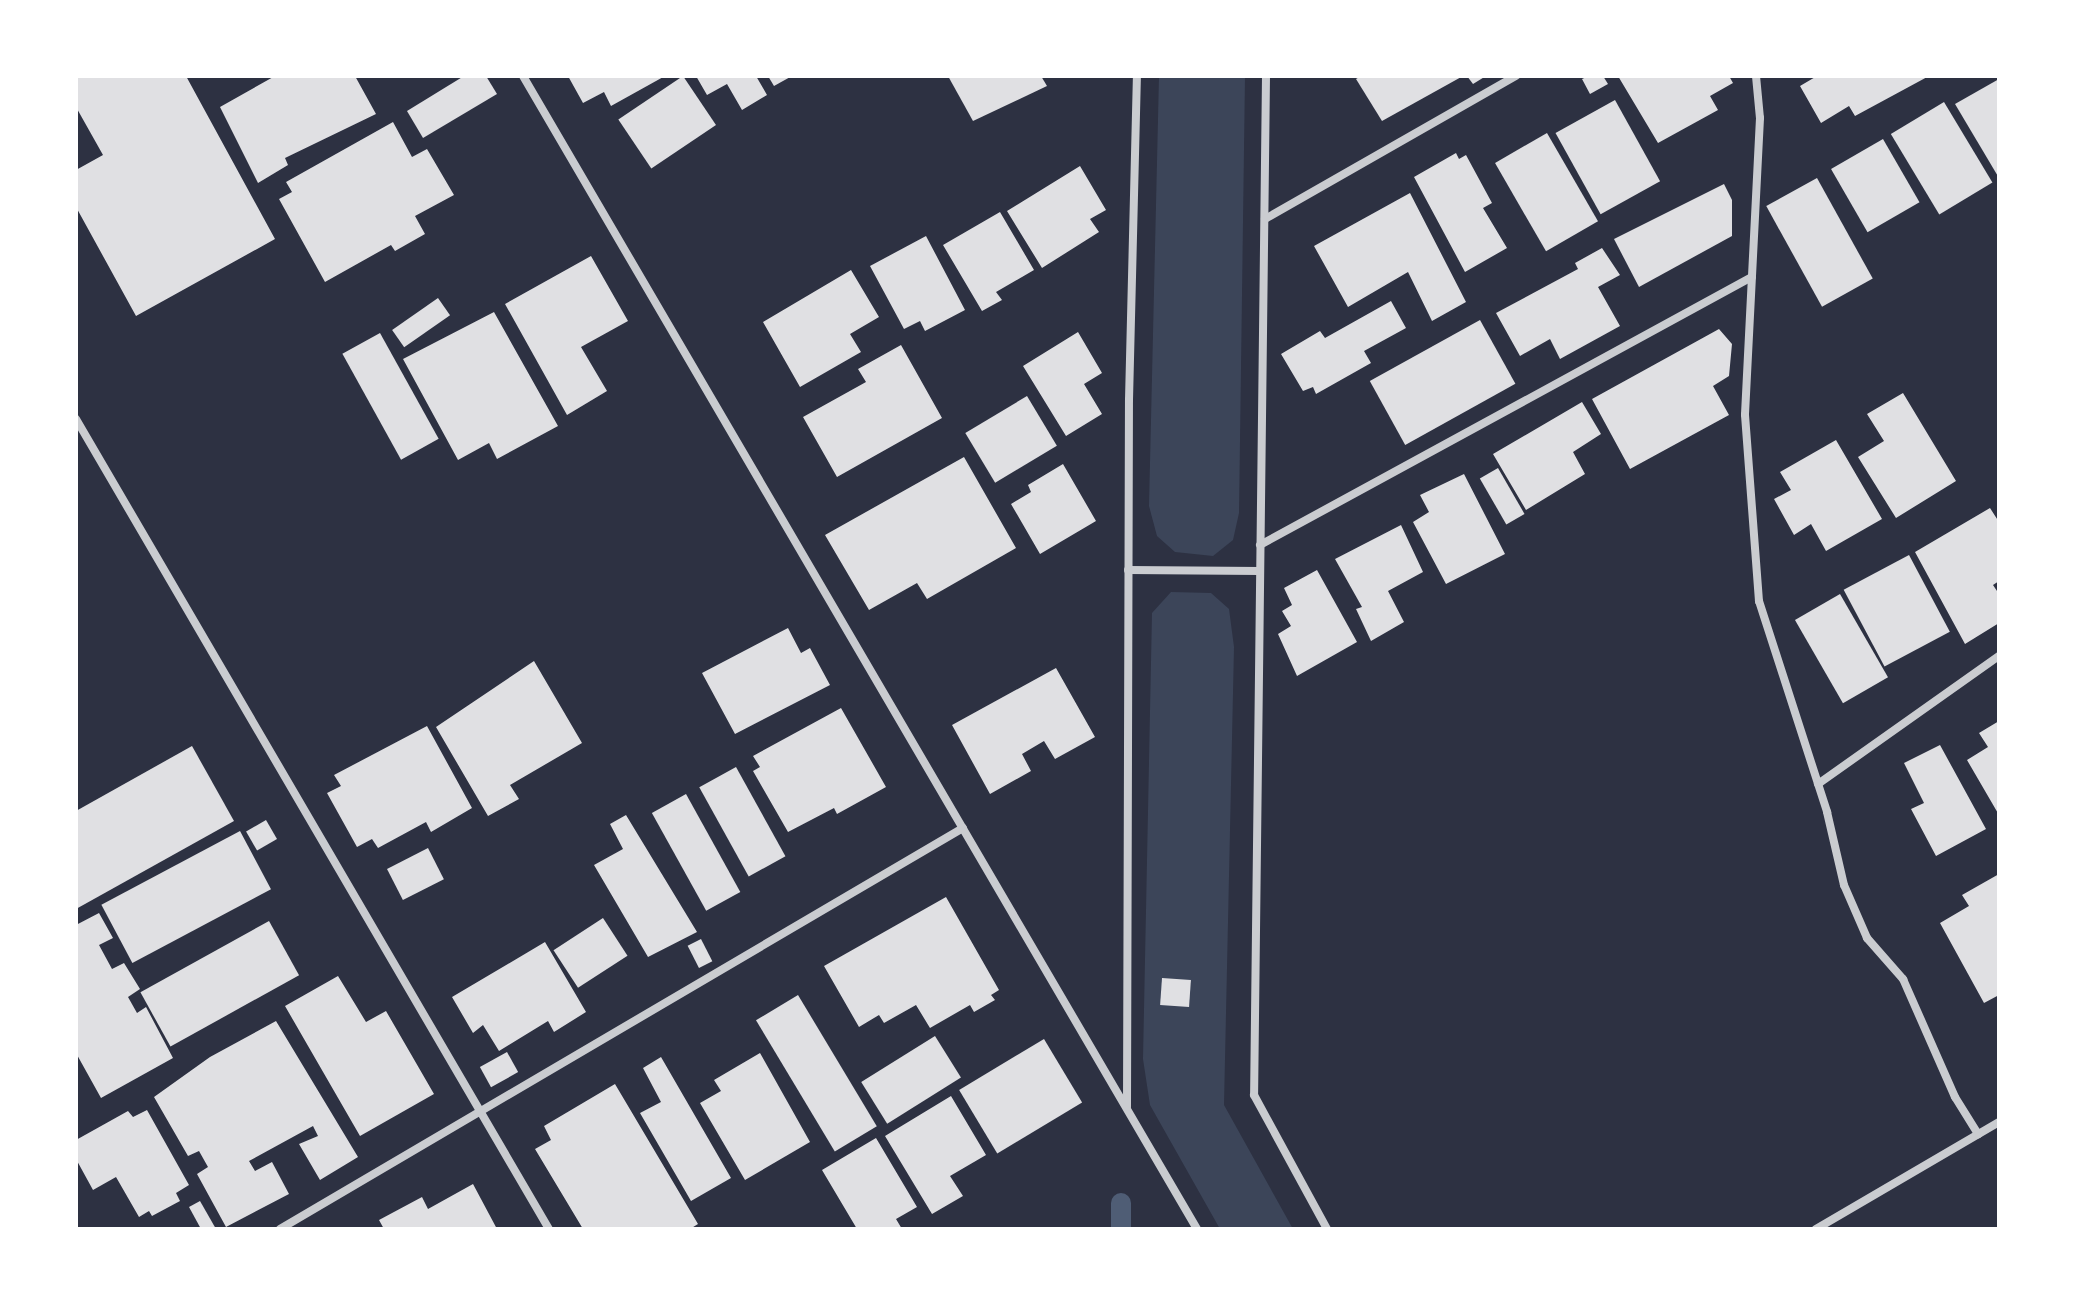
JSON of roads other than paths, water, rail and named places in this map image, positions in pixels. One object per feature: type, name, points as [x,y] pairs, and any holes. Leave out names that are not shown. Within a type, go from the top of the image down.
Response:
[{"type":"street","points":[[523,76],[1197,1229]]},
{"type":"street","points":[[1127,1108],[1128,570],[1137,76]]},
{"type":"street","points":[[1266,76],[1254,1095],[1327,1229]]},
{"type":"street","points":[[1265,219],[1516,76]]},
{"type":"street","points":[[1756,76],[1760,118],[1745,415],[1759,601],[1818,784],[1844,885],[1867,938],[1903,979],[1955,1097],[1978,1134]]},
{"type":"street","points":[[1260,545],[1752,277]]},
{"type":"street","points":[[76,419],[549,1229]]},
{"type":"street","points":[[1128,570],[1260,571]]},
{"type":"street","points":[[1818,784],[1999,656]]},
{"type":"street","points":[[280,1229],[483,1113],[963,828]]},
{"type":"street","points":[[1816,1229],[1999,1122]]},
{"type":"waterway","points":[[1121,1203],[1121,1229]]}]
